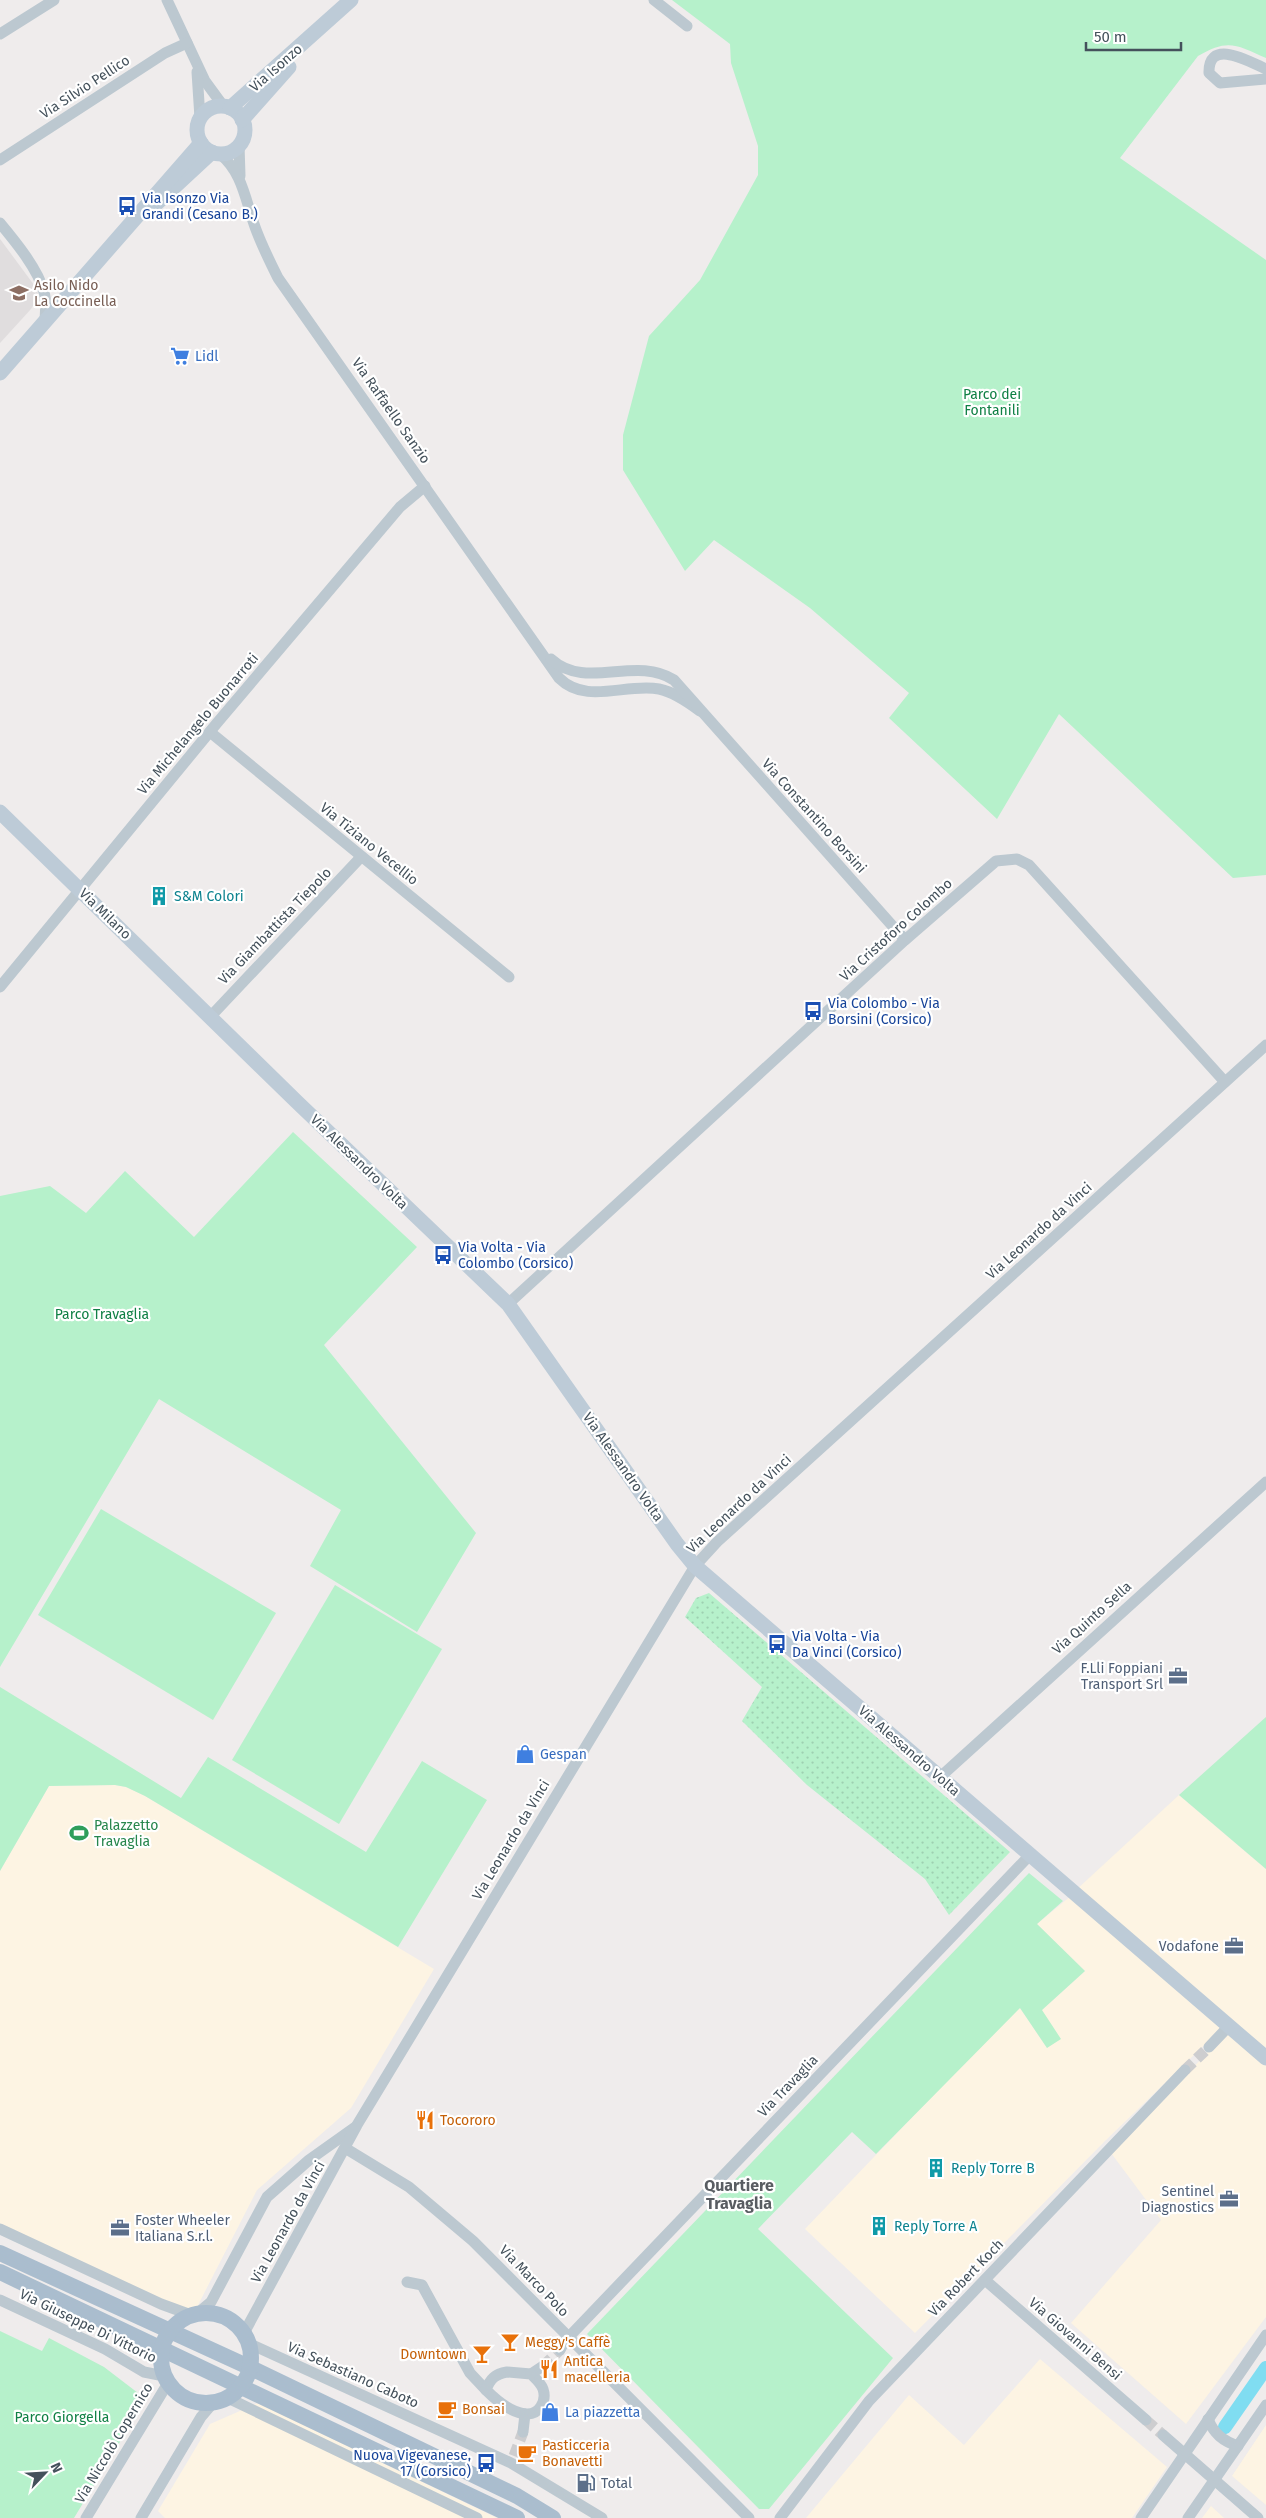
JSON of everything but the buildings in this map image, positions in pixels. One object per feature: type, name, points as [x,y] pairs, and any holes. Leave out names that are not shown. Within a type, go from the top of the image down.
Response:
[{"type":"main road","points":[[0,2253],[251,2368],[517,2496],[554,2518]]},
{"type":"main road","points":[[0,2272],[517,2518]]},
{"type":"main road","points":[[194,2314],[224,2316],[234,2322],[247,2338],[251,2368],[243,2386],[221,2401],[201,2404],[186,2399],[166,2379],[161,2360],[162,2348],[169,2332],[182,2320],[194,2314]]},
{"type":"street","points":[[0,34],[54,0]]},
{"type":"street","points":[[167,0],[196,63],[212,92],[242,120],[244,133],[239,145],[230,152],[211,150],[197,131],[200,118],[196,63]]},
{"type":"street","name":"Via Isonzo","points":[[227,107],[323,27],[351,0]]},
{"type":"street","points":[[654,0],[687,26]]},
{"type":"street","name":"Via Isonzo","points":[[242,120],[323,27]]},
{"type":"street","name":"Via Silvio Pellico","points":[[0,160],[165,53],[187,43]]},
{"type":"street","points":[[1266,69],[1232,54],[1225,53],[1214,58],[1209,65],[1209,73],[1214,80],[1220,83],[1266,79]]},
{"type":"street","points":[[200,118],[211,108],[227,107]]},
{"type":"street","name":"Via Raffaello Sanzio","points":[[239,145],[240,177],[260,240],[278,278],[541,650]]},
{"type":"street","points":[[0,373],[132,223],[179,185],[211,150]]},
{"type":"street","name":"Via Raffaello Sanzio","points":[[211,150],[229,161],[240,177]]},
{"type":"street","points":[[0,223],[19,247],[40,282],[46,300],[45,323]]},
{"type":"street","name":"Via Michelangelo Buonarroti","points":[[0,987],[210,732],[400,507],[425,486]]},
{"type":"street","points":[[541,650],[558,666],[578,674],[634,669],[654,670],[665,674],[674,680],[700,711]]},
{"type":"street","points":[[541,650],[559,678],[575,690],[661,690],[684,700],[700,711]]},
{"type":"street","name":"Via Constantino Borsini","points":[[700,711],[905,940]]},
{"type":"street","name":"Via Tiziano Vecellio","points":[[210,732],[509,977]]},
{"type":"street","name":"Via Milano","points":[[0,812],[211,1016]]},
{"type":"street","name":"Via Giambattista Tiepolo","points":[[211,1016],[361,857]]},
{"type":"street","name":"Via Cristoforo Colombo","points":[[508,1304],[905,940],[996,861],[1017,859],[1029,865],[1226,1082]]},
{"type":"street","name":"Via Alessandro Volta","points":[[211,1016],[508,1304],[676,1544],[695,1566],[1029,1856],[1266,2058]]},
{"type":"street","name":"Via Leonardo da Vinci","points":[[247,2338],[358,2125],[695,1566],[718,1542],[1266,1045]]},
{"type":"street","name":"Via Quinto Sella","points":[[939,1778],[1266,1482]]},
{"type":"street","name":"Via Travaglia","points":[[560,2350],[568,2337],[1029,1856]]},
{"type":"street","points":[[1209,2046],[1229,2026]]},
{"type":"street","name":"Via Robert Koch","points":[[780,2518],[869,2401],[1185,2070]]},
{"type":"street","name":"Via Leonardo da Vinci","points":[[194,2314],[211,2302],[267,2197],[309,2160],[358,2125]]},
{"type":"street","name":"Via Marco Polo","points":[[345,2148],[409,2187],[434,2206],[499,2266],[749,2518]]},
{"type":"street","points":[[0,2229],[162,2304],[194,2314]]},
{"type":"street","name":"Via Giovanni Bensi","points":[[985,2280],[1146,2420]]},
{"type":"street","points":[[407,2282],[422,2285],[470,2373],[495,2399],[525,2414],[540,2409],[544,2396],[540,2383],[531,2374]]},
{"type":"street","name":"Via Giuseppe Di Vittorio","points":[[0,2300],[105,2349],[144,2372],[166,2379]]},
{"type":"street","points":[[1141,2518],[1266,2335]]},
{"type":"street","name":"Via Sebastiano Caboto","points":[[247,2338],[512,2459],[602,2518]]},
{"type":"street","points":[[486,2390],[489,2380],[497,2373],[531,2374],[543,2366]]},
{"type":"street","name":"Via Niccolò Copernico","points":[[86,2518],[166,2379]]},
{"type":"street","points":[[141,2518],[201,2417],[221,2401],[477,2518]]},
{"type":"street","points":[[1188,2518],[1266,2405]]},
{"type":"street","points":[[523,2432],[525,2414]]},
{"type":"street","points":[[1208,2420],[1212,2430],[1226,2442],[1238,2446]]},
{"type":"street","points":[[1163,2435],[1258,2518]]},
{"type":"shaded area","name":"Asilo Nido La Coccinella","points":[[0,239],[37,289],[38,297],[31,309],[0,343]]},
{"type":"shaded area","points":[[115,1785],[126,1787],[145,1796],[434,1969],[351,2108],[257,2190],[196,2309],[179,2317],[0,2234],[0,1871],[49,1786]]},
{"type":"shaded area","points":[[1179,1795],[1266,1869],[1266,2050],[1076,1890]]},
{"type":"shaded area","points":[[1072,1895],[1224,2026],[1105,2141],[915,2333],[805,2229],[1012,2013],[1020,2008],[1047,2048],[1042,2010],[1085,1971],[1037,1924]]},
{"type":"shaded area","points":[[1229,2030],[1266,2062],[1266,2317],[1186,2424],[1071,2323],[1161,2220],[1111,2153]]},
{"type":"shaded area","points":[[1040,2359],[1167,2467],[1132,2518],[806,2518],[909,2395],[964,2445]]},
{"type":"shaded area","points":[[258,2403],[497,2518],[165,2518],[158,2511],[210,2424]]},
{"type":"shaded area","points":[[1266,2425],[1266,2505],[1232,2476]]},
{"type":"shaded area","points":[[1211,2506],[1224,2518],[1202,2518]]},
{"type":"green space","name":"Parco dei Fontanili","points":[[672,0],[1266,0],[1266,58],[1232,45],[1217,47],[1198,56],[1120,158],[1266,260],[1266,875],[1233,878],[1059,714],[997,819],[889,718],[909,693],[810,608],[714,540],[685,571],[623,470],[623,435],[649,336],[700,280],[758,175],[758,146],[731,63],[730,44]]},
{"type":"green space","name":"Parco Travaglia","points":[[293,1132],[417,1247],[324,1345],[476,1533],[417,1632],[310,1566],[341,1510],[159,1399],[0,1667],[0,1196],[50,1186],[86,1213],[125,1171],[194,1237]]},
{"type":"green space","points":[[101,1509],[276,1613],[213,1720],[38,1615]]},
{"type":"green space","points":[[335,1585],[442,1649],[339,1824],[232,1760]]},
{"type":"green space","points":[[709,1593],[1010,1852],[949,1915],[925,1879],[807,1785],[742,1721],[762,1687],[685,1617],[696,1598]]},
{"type":"green space","points":[[0,1687],[181,1798],[208,1757],[366,1852],[422,1761],[487,1800],[398,1947],[145,1796],[126,1787],[115,1785],[49,1786],[0,1871]]},
{"type":"green space","points":[[1266,1717],[1266,1869],[1179,1795]]},
{"type":"green space","points":[[1029,1873],[1063,1901],[1037,1924],[1085,1971],[1042,2010],[1061,2039],[1047,2048],[1020,2008],[876,2154],[852,2132],[758,2229],[893,2358],[769,2509],[759,2509],[587,2334]]},
{"type":"green space","name":"Parco Giorgella","points":[[0,2331],[42,2351],[49,2338],[104,2367],[138,2393],[140,2402],[138,2412],[74,2518],[0,2518]]},
{"type":"waterway","points":[[1225,2427],[1266,2368]]},
{"type":"tunnel","points":[[1185,2070],[1209,2047]]},
{"type":"tunnel","points":[[543,2366],[560,2350]]},
{"type":"tunnel","points":[[1146,2420],[1163,2435]]},
{"type":"tunnel","points":[[514,2456],[523,2432]]},
{"type":"place","name":"Via Isonzo Via Grandi (Cesano B.)","points":[[127,206]]},
{"type":"place","name":"Asilo Nido La Coccinella","points":[[19,293]]},
{"type":"place","name":"Lidl","points":[[180,356]]},
{"type":"place","name":"S&M Colori","points":[[159,896]]},
{"type":"place","name":"Via Colombo - Via Borsini (Corsico)","points":[[813,1011]]},
{"type":"place","name":"Via Volta - Via Colombo (Corsico)","points":[[443,1255]]},
{"type":"place","name":"Via Volta - Via Da Vinci (Corsico)","points":[[777,1644]]},
{"type":"place","name":"F.Lli Foppiani Transport Srl","points":[[1178,1676]]},
{"type":"place","name":"Gespan","points":[[525,1754]]},
{"type":"place","name":"Palazzetto Travaglia","points":[[79,1833]]},
{"type":"place","name":"Vodafone","points":[[1234,1946]]},
{"type":"place","name":"Tocororo","points":[[425,2120]]},
{"type":"place","name":"Reply Torre B","points":[[936,2168]]},
{"type":"place","name":"Sentinel Diagnostics","points":[[1229,2199]]},
{"type":"place","name":"Reply Torre A","points":[[879,2226]]},
{"type":"place","name":"Foster Wheeler Italiana S.r.l.","points":[[120,2228]]},
{"type":"place","name":"Meggy's Caffè","points":[[510,2342]]},
{"type":"place","name":"Downtown","points":[[482,2354]]},
{"type":"place","name":"Antica macelleria","points":[[549,2369]]},
{"type":"place","name":"Bonsai","points":[[447,2409]]},
{"type":"place","name":"La piazzetta","points":[[550,2412]]},
{"type":"place","name":"Pasticceria Bonavetti","points":[[527,2453]]},
{"type":"place","name":"Nuova Vigevanese, 17 (Corsico)","points":[[486,2463]]},
{"type":"place","name":"Total","points":[[586,2483]]},
{"type":"district","name":"Quartiere Travaglia","points":[[739,2194]]}]
